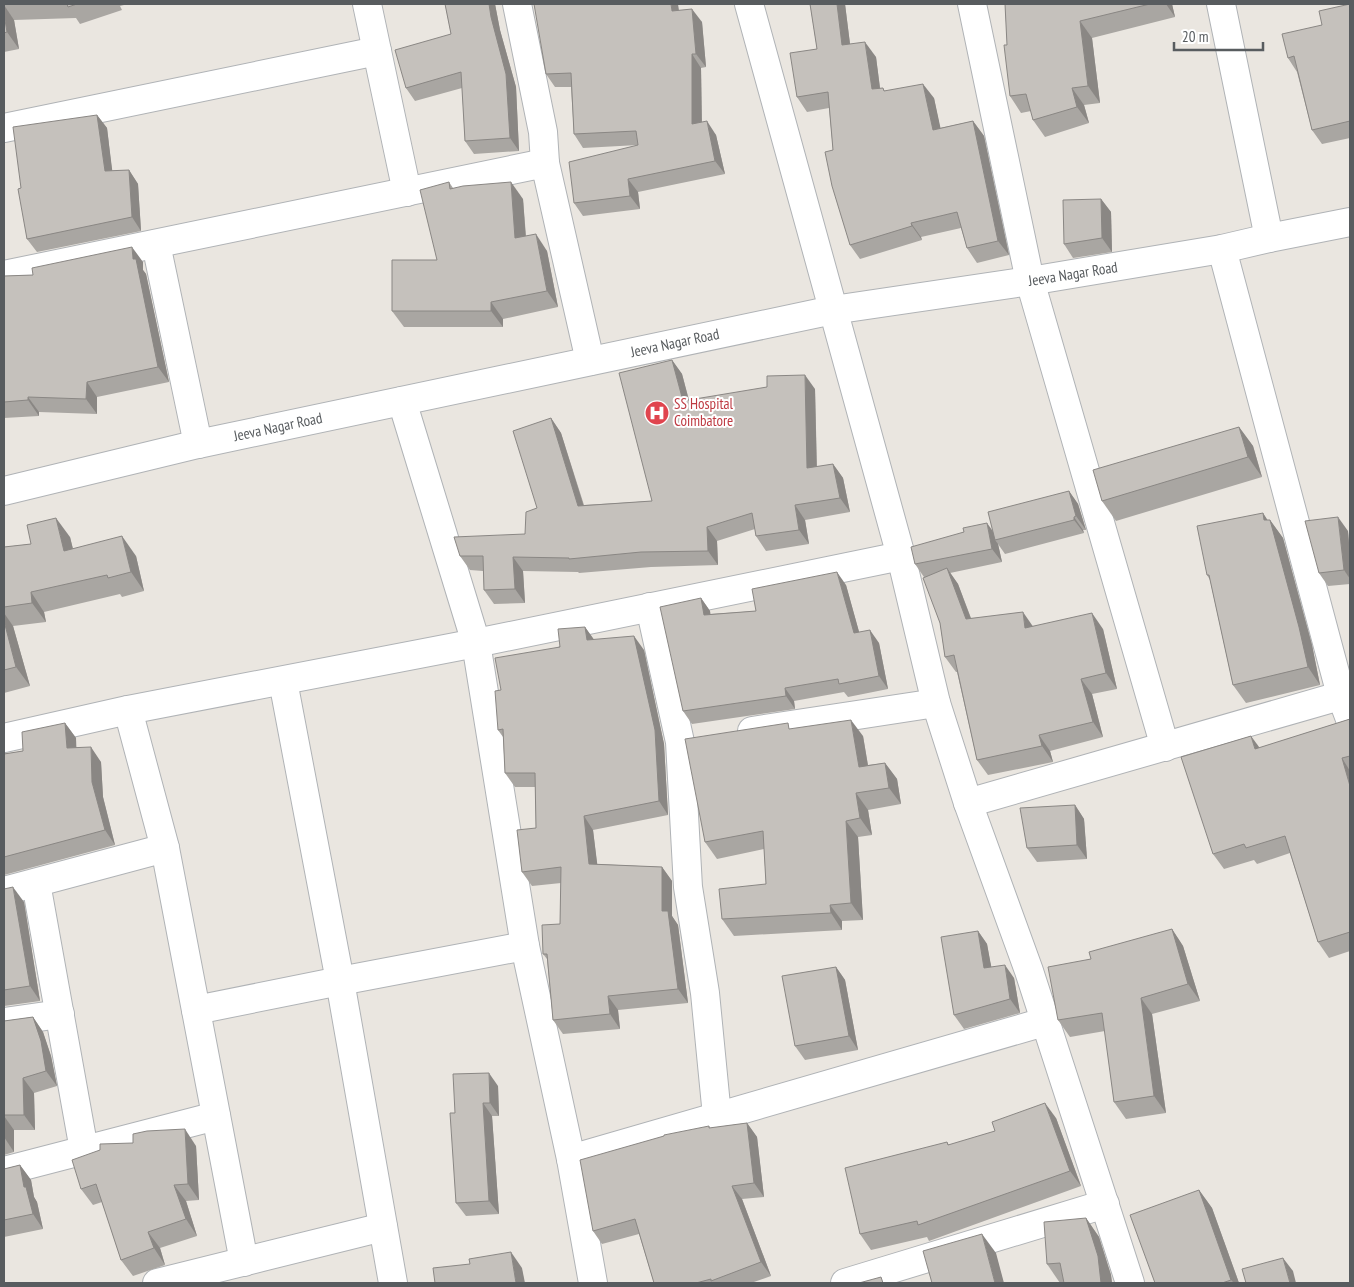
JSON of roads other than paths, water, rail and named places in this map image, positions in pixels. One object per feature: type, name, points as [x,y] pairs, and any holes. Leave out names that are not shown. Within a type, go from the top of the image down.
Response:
[{"type":"street","points":[[367,4],[407,192]]},
{"type":"street","points":[[517,4],[543,132],[545,163],[590,361]]},
{"type":"street","points":[[749,4],[901,556],[936,703],[968,803],[1028,971],[1130,1283]]},
{"type":"street","points":[[972,4],[1030,281],[1165,746]]},
{"type":"street","points":[[1221,4],[1269,238]]},
{"type":"street","points":[[4,128],[377,51]]},
{"type":"street","points":[[4,275],[545,163]]},
{"type":"street","name":"Jeeva Nagar Road","points":[[4,491],[198,444],[833,310],[1030,281],[1222,249],[1350,222]]},
{"type":"street","points":[[156,244],[198,444]]},
{"type":"street","points":[[968,803],[1165,746],[1347,702],[1222,249]]},
{"type":"street","points":[[402,401],[476,643],[525,946],[572,1159],[593,1283]]},
{"type":"street","points":[[4,738],[128,710],[476,643],[901,556]]},
{"type":"street","points":[[650,606],[690,740],[688,887],[705,993],[717,1116]]},
{"type":"street","points":[[283,681],[340,981],[393,1283]]},
{"type":"street","points":[[730,734],[936,703]]},
{"type":"street","points":[[128,710],[165,848],[244,1262]]},
{"type":"street","points":[[4,891],[165,848]]},
{"type":"street","points":[[36,883],[84,1150]]},
{"type":"street","points":[[196,1010],[525,946]]},
{"type":"street","points":[[4,1022],[60,1014]]},
{"type":"street","points":[[572,1159],[1044,1022]]},
{"type":"street","points":[[4,1171],[216,1116]]},
{"type":"street","points":[[845,1283],[1105,1204]]},
{"type":"street","points":[[157,1283],[383,1227]]},
{"type":"place","name":"SS Hospital Coimbatore","points":[[657,413]]}]
